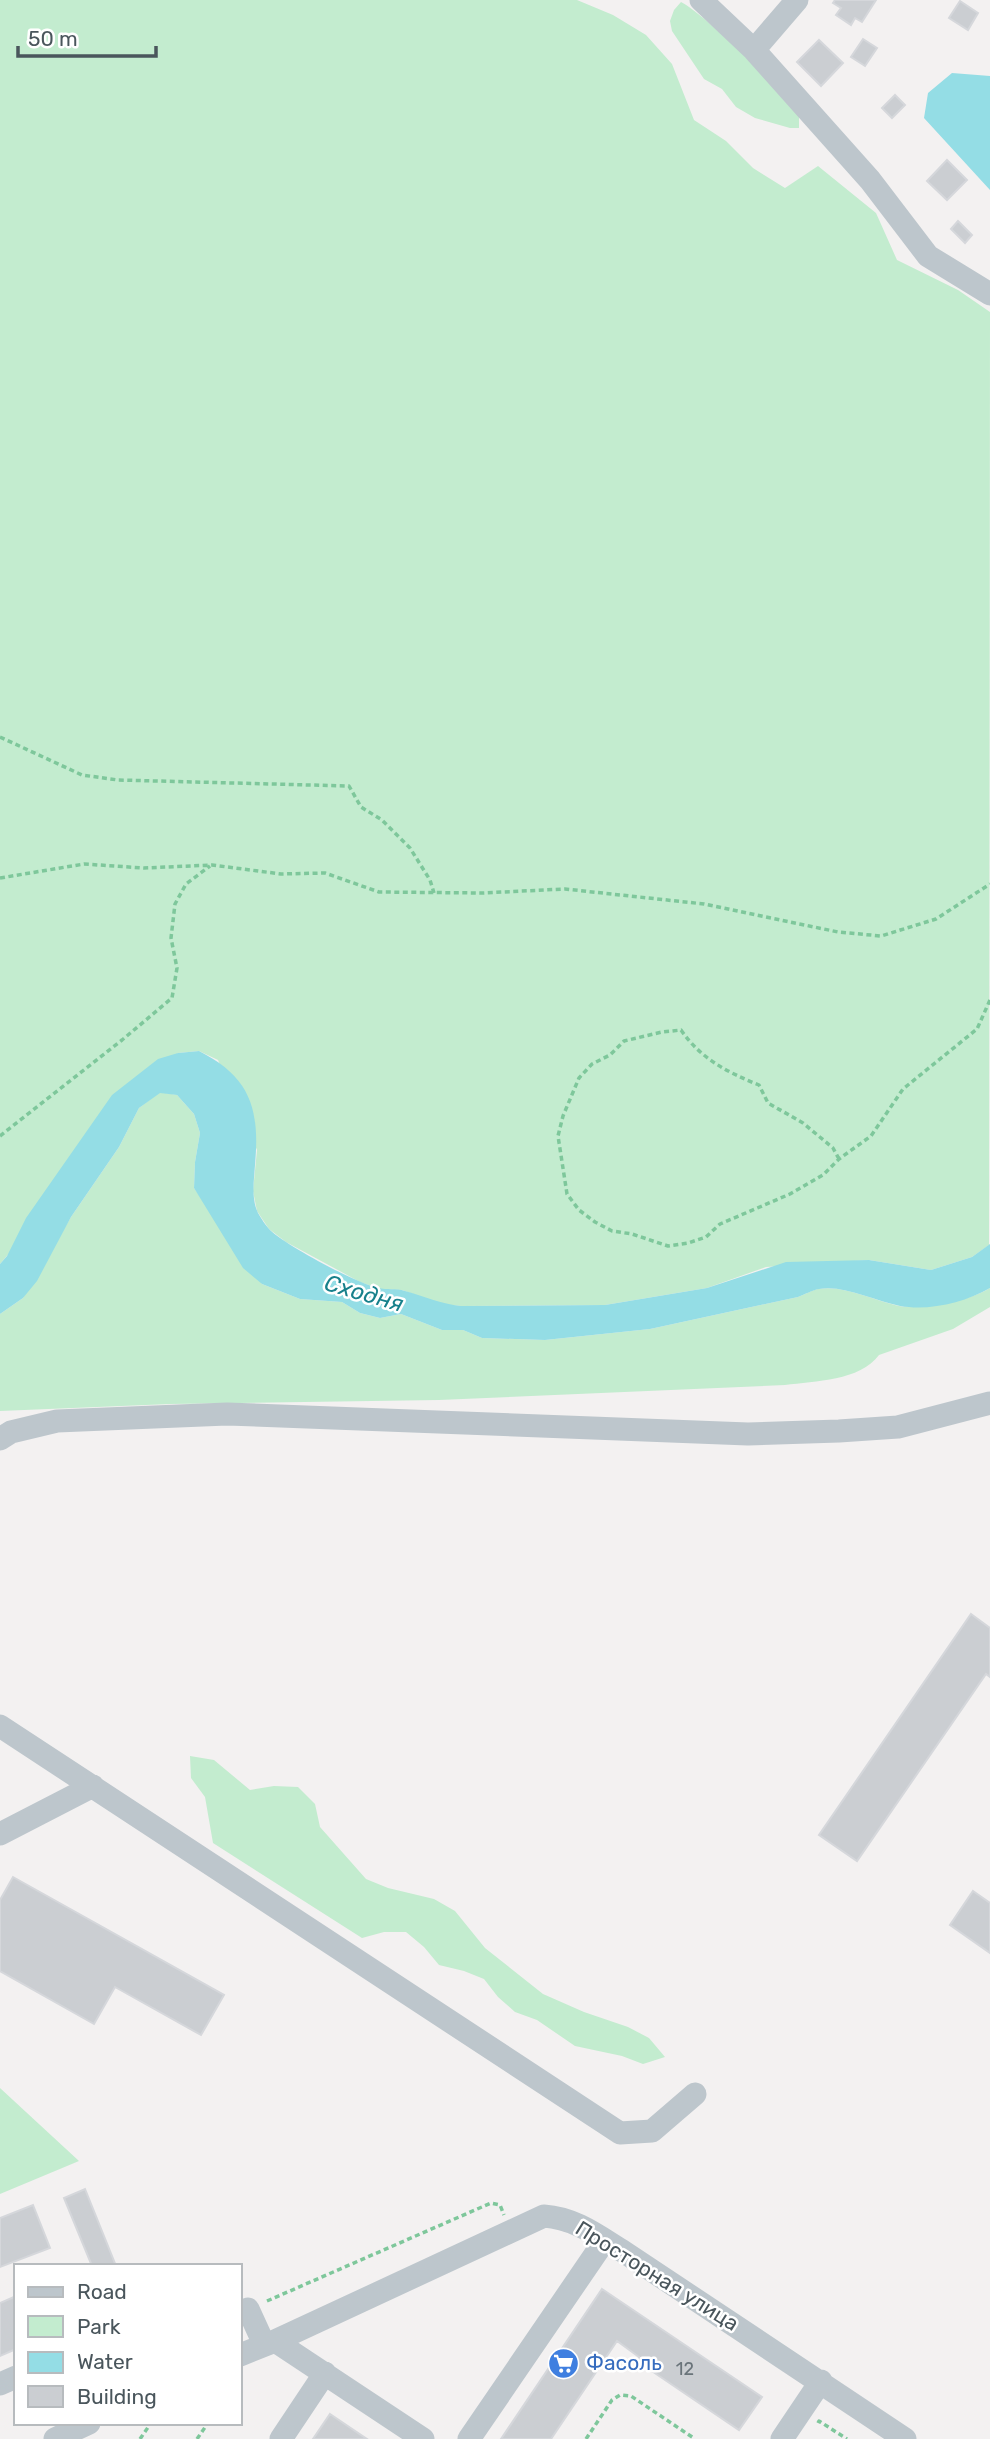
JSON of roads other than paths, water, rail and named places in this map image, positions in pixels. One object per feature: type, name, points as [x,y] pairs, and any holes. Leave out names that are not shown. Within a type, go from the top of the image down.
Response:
[{"type":"street","points":[[701,0],[754,50],[870,180],[928,256],[990,294]]},
{"type":"street","points":[[754,50],[797,0]]},
{"type":"street","points":[[0,1439],[11,1432],[57,1421],[227,1414],[761,1433],[898,1427],[990,1404]]},
{"type":"street","points":[[0,1726],[620,2133],[652,2131],[695,2094]]},
{"type":"street","points":[[0,1834],[93,1786]]},
{"type":"street","name":"Просторная улица","points":[[242,2354],[544,2216],[562,2217],[580,2224],[605,2240],[905,2439]]},
{"type":"street","points":[[469,2439],[605,2240]]},
{"type":"street","points":[[248,2309],[270,2343],[325,2373],[423,2439]]},
{"type":"street","points":[[281,2439],[325,2373]]},
{"type":"street","points":[[782,2439],[821,2381]]},
{"type":"street","points":[[55,2439],[85,2425]]},
{"type":"water","points":[[952,73],[990,76],[990,190],[924,118],[928,93]]},
{"type":"water","name":"Сходня","points":[[199,1051],[230,1072],[248,1097],[256,1128],[254,1201],[258,1213],[270,1230],[322,1263],[378,1288],[402,1290],[461,1306],[605,1305],[707,1288],[786,1262],[869,1260],[931,1270],[972,1257],[990,1244],[990,1288],[958,1302],[923,1307],[890,1304],[839,1289],[819,1289],[798,1297],[650,1329],[545,1340],[482,1338],[463,1330],[442,1330],[401,1314],[380,1318],[360,1313],[342,1302],[300,1299],[262,1284],[243,1268],[194,1188],[200,1133],[194,1114],[177,1095],[160,1093],[139,1108],[119,1147],[71,1217],[37,1281],[23,1298],[0,1314],[0,1264],[7,1256],[26,1218],[112,1095],[158,1059]]},
{"type":"place","name":"Фасоль","points":[[563,2363]]}]
